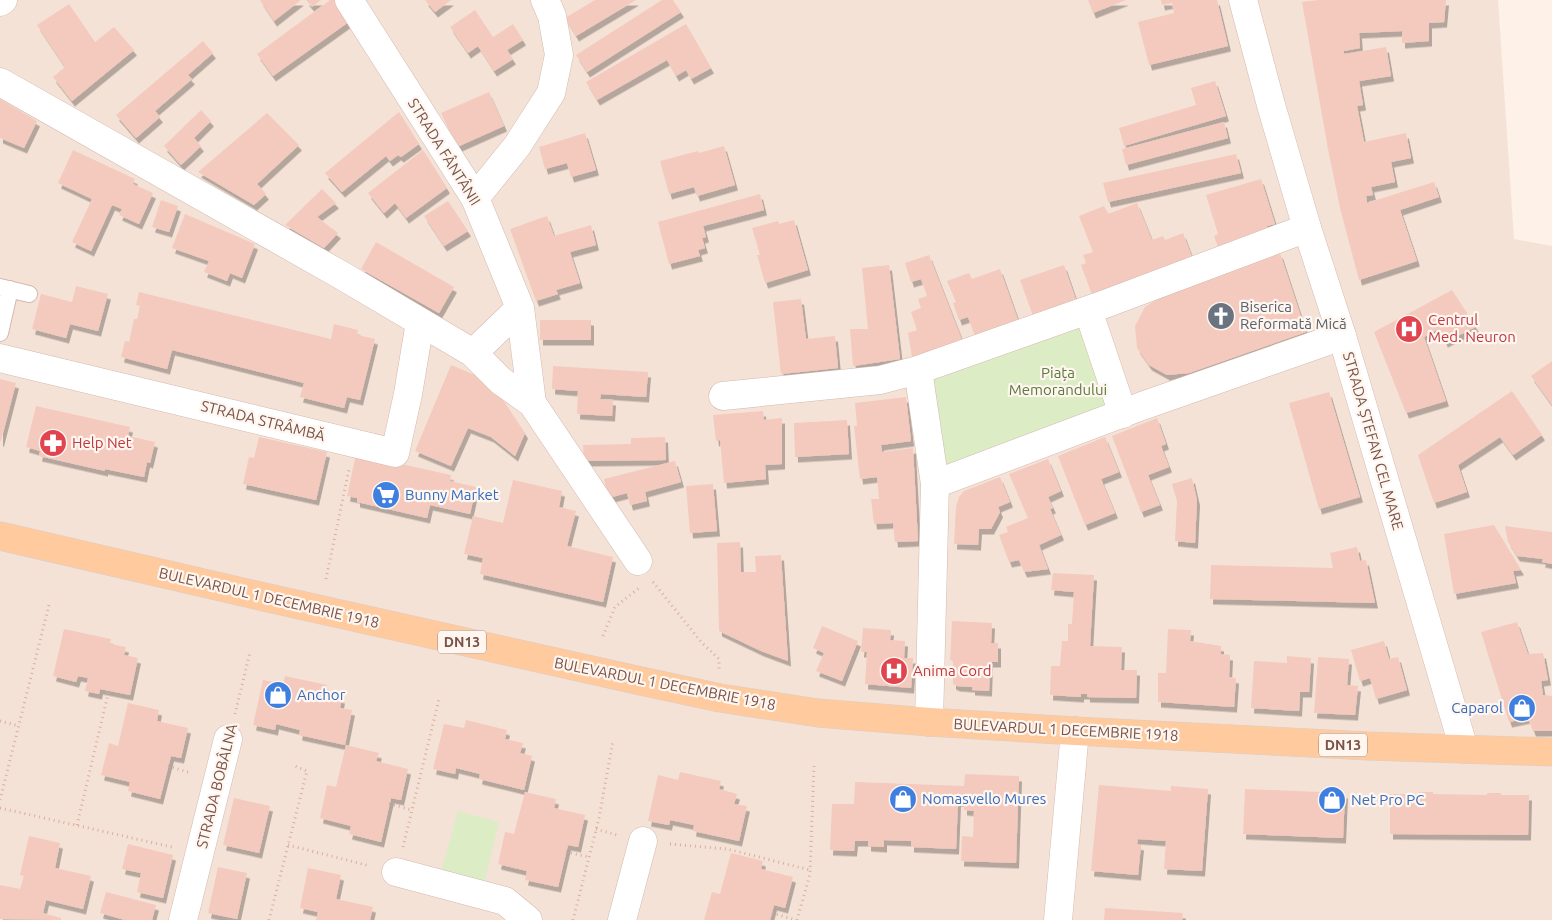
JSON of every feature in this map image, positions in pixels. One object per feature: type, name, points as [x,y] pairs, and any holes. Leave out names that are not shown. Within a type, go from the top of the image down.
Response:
[{"type":"main road","name":"BULEVARDUL 1 DECEMBRIE 1918","points":[[0,536],[435,636],[720,698],[818,712],[929,722],[1075,731],[1368,746],[1552,752]]},
{"type":"street","name":"STRADA FÂNTÂNII","points":[[349,0],[475,198],[520,308]]},
{"type":"street","points":[[475,198],[517,146],[551,94],[558,55],[552,16],[545,0]]},
{"type":"street","name":"STRADA ȘTEFAN CEL MARE","points":[[1242,0],[1307,228],[1342,336],[1464,749]]},
{"type":"street","name":"STRADA ȘTEFAN CEL MARE","points":[[1258,0],[1271,105]]},
{"type":"street","points":[[0,82],[473,353],[501,381],[532,404],[638,561]]},
{"type":"street","points":[[723,396],[880,380],[918,370],[1088,310],[1307,228]]},
{"type":"street","points":[[473,353],[520,308]]},
{"type":"street","points":[[520,308],[532,404]]},
{"type":"street","points":[[1088,310],[1123,414]]},
{"type":"street","name":"STRADA STRÂMBĂ","points":[[0,358],[395,453],[408,394],[420,322]]},
{"type":"street","points":[[936,484],[1123,414],[1342,336]]},
{"type":"street","points":[[918,370],[936,484],[929,722]]},
{"type":"street","points":[[1058,920],[1075,731]]},
{"type":"street","name":"STRADA BOBÂLNA","points":[[183,920],[228,739]]},
{"type":"street","points":[[622,920],[643,841]]},
{"type":"street","points":[[399,860],[504,901],[528,920]]},
{"type":"lane","points":[[0,333],[5,288],[29,294]]},
{"type":"path","points":[[326,579],[355,443]]},
{"type":"path","points":[[638,561],[702,643],[719,659],[719,678]]},
{"type":"path","points":[[603,636],[615,607],[637,590]]},
{"type":"path","points":[[0,800],[49,605]]},
{"type":"path","name":"STRADA BOBÂLNA","points":[[228,739],[250,652]]},
{"type":"path","points":[[77,825],[109,690]]},
{"type":"path","points":[[288,845],[399,860],[439,699]]},
{"type":"path","points":[[0,721],[19,726]]},
{"type":"path","points":[[573,920],[596,829],[613,741]]},
{"type":"path","points":[[168,766],[200,775]]},
{"type":"path","points":[[269,920],[308,771],[292,766]]},
{"type":"path","points":[[772,914],[797,920],[810,870],[814,766]]},
{"type":"path","points":[[389,804],[412,810]]},
{"type":"path","points":[[0,808],[180,848]]},
{"type":"path","points":[[596,829],[643,841],[726,849],[810,870]]},
{"type":"path","points":[[566,852],[588,857]]},
{"type":"shaded area","points":[[0,0],[1498,0],[1514,239],[1552,246],[1552,920],[0,920]]},
{"type":"green space","name":"Piața Memorandului","points":[[1099,316],[1133,404],[941,474],[926,379]]},
{"type":"green space","points":[[458,811],[499,822],[484,883],[441,872]]},
{"type":"building","points":[[260,0],[301,0],[274,21]]},
{"type":"building","points":[[306,0],[321,0],[312,7]]},
{"type":"building","points":[[330,0],[337,0],[350,21],[273,76],[257,54]]},
{"type":"building","points":[[425,0],[451,0],[435,12]]},
{"type":"building","points":[[595,0],[636,0],[576,36],[565,18]]},
{"type":"building","points":[[662,0],[673,0],[681,12],[587,72],[576,55]]},
{"type":"building","points":[[1088,0],[1126,0],[1093,13]]},
{"type":"building","points":[[1161,0],[1217,0],[1228,46],[1149,65],[1138,22],[1174,13],[1172,3],[1162,5]]},
{"type":"building","points":[[1319,0],[1446,0],[1444,22],[1429,23],[1429,41],[1402,43],[1402,31],[1359,33],[1360,48],[1344,51],[1344,54],[1386,47],[1391,76],[1359,81],[1363,105],[1357,106],[1364,142],[1406,133],[1411,158],[1391,162],[1395,182],[1371,187],[1373,195],[1366,196],[1367,203],[1434,182],[1439,197],[1400,210],[1417,261],[1359,280],[1340,208],[1302,2]]},
{"type":"building","points":[[69,4],[95,42],[114,27],[134,50],[72,101],[53,77],[65,67],[37,25]]},
{"type":"building","points":[[475,10],[493,37],[513,24],[523,40],[507,50],[513,59],[494,71],[478,46],[468,53],[450,27]]},
{"type":"building","points":[[686,24],[711,68],[691,79],[686,70],[676,76],[667,60],[597,100],[586,82]]},
{"type":"building","points":[[203,41],[213,53],[188,75],[192,79],[155,111],[160,117],[136,138],[116,115]]},
{"type":"building","points":[[1215,81],[1226,116],[1124,146],[1119,128],[1196,105],[1191,88]]},
{"type":"building","points":[[489,92],[504,126],[457,147],[441,113]]},
{"type":"building","points":[[0,99],[37,121],[24,148],[0,138]]},
{"type":"building","points":[[201,110],[211,121],[194,138],[201,146],[181,165],[164,146]]},
{"type":"building","points":[[399,112],[419,144],[401,157],[398,155],[390,161],[386,156],[342,192],[325,173]]},
{"type":"building","points":[[267,113],[299,145],[257,184],[266,194],[254,205],[198,172]]},
{"type":"building","points":[[1224,122],[1228,138],[1126,165],[1122,149]]},
{"type":"building","points":[[585,133],[596,170],[571,177],[567,163],[545,169],[539,147]]},
{"type":"building","points":[[724,146],[735,185],[697,196],[694,187],[669,194],[660,161]]},
{"type":"building","points":[[73,150],[135,179],[133,184],[153,193],[139,224],[119,215],[122,209],[112,205],[91,251],[72,242],[92,199],[58,183]]},
{"type":"building","points":[[423,150],[447,188],[406,218],[395,203],[384,213],[368,193]]},
{"type":"building","points":[[1236,154],[1241,173],[1108,202],[1103,183]]},
{"type":"building","points":[[1261,179],[1275,224],[1267,226],[1269,232],[1218,247],[1214,236],[1218,234],[1206,195]]},
{"type":"building","points":[[322,189],[336,203],[317,217],[338,233],[324,248],[285,225]]},
{"type":"building","points":[[760,194],[764,210],[703,226],[706,237],[702,238],[705,248],[698,250],[700,256],[669,264],[658,222]]},
{"type":"building","points":[[161,200],[178,206],[169,232],[152,227]]},
{"type":"building","points":[[448,201],[468,231],[444,246],[424,216]]},
{"type":"building","points":[[1137,203],[1152,240],[1163,236],[1165,240],[1183,233],[1192,257],[1092,295],[1081,265],[1086,263],[1083,255],[1093,252],[1079,216],[1104,206],[1108,214]]},
{"type":"building","points":[[185,214],[255,244],[242,278],[230,273],[227,281],[204,272],[209,261],[172,248]]},
{"type":"building","points":[[547,216],[554,236],[591,225],[596,245],[570,252],[580,283],[556,290],[558,294],[536,301],[510,229]]},
{"type":"building","points":[[794,220],[808,270],[765,283],[757,255],[760,255],[752,228],[778,221],[779,224]]},
{"type":"building","points":[[376,242],[454,287],[439,313],[361,269]]},
{"type":"building","name":"Biserica Reformată Mică","points":[[1280,253],[1306,332],[1189,373],[1167,375],[1149,365],[1137,348],[1135,326],[1145,307],[1162,296]]},
{"type":"building","points":[[929,255],[962,340],[912,357],[908,333],[917,330],[911,312],[921,308],[918,299],[927,296],[921,279],[911,282],[905,263]]},
{"type":"building","points":[[889,265],[900,359],[853,366],[850,329],[868,329],[862,268]]},
{"type":"building","points":[[1064,265],[1076,300],[1033,316],[1020,280]]},
{"type":"building","points":[[1000,269],[1018,320],[975,336],[968,317],[959,320],[953,303],[956,302],[947,281],[969,273],[972,279]]},
{"type":"building","points":[[76,286],[108,294],[98,331],[70,324],[66,338],[32,329],[41,294],[72,302]]},
{"type":"building","points":[[1452,290],[1476,327],[1445,342],[1438,329],[1424,337],[1446,401],[1406,413],[1374,332]]},
{"type":"building","points":[[139,292],[331,339],[334,324],[358,330],[357,335],[375,339],[360,400],[347,397],[344,408],[300,397],[304,383],[172,350],[167,369],[121,357],[125,341],[129,342],[134,319],[137,319],[140,306],[136,305]]},
{"type":"building","points":[[801,299],[806,339],[835,336],[838,368],[781,374],[773,302]]},
{"type":"building","points":[[540,320],[591,320],[591,340],[540,340]]},
{"type":"building","points":[[1552,361],[1552,405],[1531,376]]},
{"type":"building","points":[[451,365],[487,380],[505,403],[525,433],[515,456],[491,437],[468,428],[451,466],[415,451]]},
{"type":"building","points":[[553,366],[648,372],[646,397],[601,394],[600,399],[613,400],[612,416],[577,414],[578,391],[552,389]]},
{"type":"building","points":[[0,379],[16,383],[1,441],[0,441]]},
{"type":"building","points":[[1512,391],[1542,435],[1513,455],[1500,437],[1458,465],[1467,492],[1434,503],[1418,455]]},
{"type":"building","points":[[1329,392],[1360,497],[1319,509],[1289,403]]},
{"type":"building","points":[[906,397],[911,441],[881,445],[882,452],[913,448],[918,541],[895,542],[893,523],[874,524],[871,499],[879,499],[877,477],[860,479],[854,426],[857,426],[855,403]]},
{"type":"building","points":[[36,406],[130,427],[128,436],[155,442],[150,463],[147,462],[144,477],[105,469],[105,471],[39,456],[40,451],[26,447]]},
{"type":"building","points":[[763,411],[764,420],[782,418],[782,464],[765,465],[766,479],[724,483],[720,440],[716,441],[713,415]]},
{"type":"building","points":[[1157,418],[1166,444],[1161,446],[1169,467],[1148,475],[1160,505],[1141,512],[1112,436]]},
{"type":"building","points":[[847,420],[849,454],[795,457],[794,423]]},
{"type":"building","points":[[259,437],[327,452],[316,500],[243,484],[249,457],[254,458]]},
{"type":"building","points":[[665,437],[666,460],[584,461],[583,445],[631,444],[631,438]]},
{"type":"building","points":[[1105,437],[1119,472],[1101,479],[1115,513],[1085,525],[1058,456]]},
{"type":"building","points":[[356,454],[451,475],[450,481],[476,487],[470,514],[430,505],[427,518],[357,502],[357,498],[347,496]]},
{"type":"building","points":[[1048,459],[1061,491],[1048,497],[1053,508],[1050,509],[1061,535],[1039,545],[1048,569],[1024,572],[1019,560],[1009,562],[999,535],[1008,532],[1006,527],[1028,518],[1009,474]]},
{"type":"building","points":[[675,461],[681,482],[645,492],[647,501],[630,505],[627,493],[608,498],[604,479]]},
{"type":"building","points":[[1000,477],[1010,502],[998,507],[1000,512],[991,529],[979,529],[978,545],[954,544],[956,507],[959,497],[964,491]]},
{"type":"building","points":[[1192,478],[1197,500],[1195,543],[1175,541],[1177,501],[1172,484]]},
{"type":"building","points":[[513,480],[562,491],[559,507],[576,511],[567,546],[613,557],[603,602],[480,574],[483,558],[464,554],[473,516],[503,523]]},
{"type":"building","points":[[713,484],[717,531],[690,533],[686,486]]},
{"type":"building","points":[[1494,525],[1521,570],[1513,571],[1516,583],[1454,594],[1444,534]]},
{"type":"building","points":[[1505,526],[1552,532],[1552,564],[1542,562],[1543,559],[1517,556],[1508,542]]},
{"type":"building","points":[[740,542],[741,572],[756,572],[755,556],[781,555],[788,661],[761,651],[719,631],[717,543]]},
{"type":"building","points":[[1357,547],[1360,561],[1366,560],[1375,603],[1210,599],[1211,565],[1333,568],[1330,553]]},
{"type":"building","points":[[1053,573],[1094,575],[1090,646],[1122,647],[1121,670],[1137,670],[1136,698],[1087,697],[1087,694],[1081,694],[1081,697],[1050,695],[1051,666],[1060,666],[1062,641],[1068,641],[1068,624],[1072,624],[1074,592],[1051,590]]},
{"type":"building","points":[[952,621],[992,623],[991,643],[998,643],[998,662],[990,662],[989,691],[972,690],[972,687],[953,684],[953,661],[950,660]]},
{"type":"building","points":[[1517,622],[1528,654],[1543,653],[1548,680],[1541,681],[1543,695],[1552,696],[1552,731],[1533,731],[1528,718],[1509,722],[1481,632]]},
{"type":"building","points":[[822,626],[858,641],[842,681],[816,671],[824,653],[813,648]]},
{"type":"building","points":[[863,628],[891,630],[890,640],[905,641],[904,658],[913,658],[911,688],[865,684],[867,652],[861,652]]},
{"type":"building","points":[[64,629],[111,639],[110,644],[126,647],[124,655],[138,658],[130,695],[100,689],[99,694],[85,691],[88,678],[78,676],[76,682],[53,676]]},
{"type":"building","points":[[1168,629],[1191,630],[1190,641],[1221,646],[1221,654],[1230,655],[1229,677],[1236,678],[1234,707],[1158,702],[1158,673],[1166,673]]},
{"type":"building","points":[[1384,641],[1389,659],[1398,657],[1407,690],[1376,699],[1370,678],[1360,681],[1351,650]]},
{"type":"building","points":[[1287,656],[1311,658],[1309,692],[1300,692],[1299,711],[1251,708],[1254,661],[1287,663]]},
{"type":"building","points":[[1318,657],[1349,659],[1347,685],[1358,686],[1355,715],[1314,713]]},
{"type":"building","points":[[285,676],[327,685],[325,694],[342,698],[340,708],[352,710],[345,745],[299,735],[300,730],[276,724],[275,730],[253,725],[263,680],[283,684]]},
{"type":"building","points":[[128,703],[159,710],[157,721],[188,728],[181,758],[171,756],[160,799],[128,791],[130,782],[101,775],[109,743],[118,746]]},
{"type":"building","points":[[466,720],[507,730],[505,739],[523,743],[520,753],[532,756],[524,790],[479,779],[480,774],[456,768],[455,774],[433,769],[444,724],[464,728]]},
{"type":"building","points":[[346,745],[379,753],[376,761],[408,769],[401,800],[391,798],[381,842],[349,834],[351,826],[320,818],[327,785],[336,787]]},
{"type":"building","points":[[680,772],[721,781],[719,789],[737,794],[734,804],[747,806],[739,841],[693,831],[694,825],[670,820],[669,825],[648,821],[658,775],[678,780]]},
{"type":"building","points":[[965,774],[1019,776],[1016,863],[961,861],[962,836],[973,837],[974,811],[964,810],[964,801],[958,801],[956,849],[911,847],[911,841],[884,840],[884,847],[868,846],[868,841],[855,841],[854,851],[830,850],[832,804],[854,804],[855,782],[964,786]]},
{"type":"building","points":[[1099,785],[1171,791],[1171,786],[1208,789],[1202,871],[1164,869],[1166,841],[1138,839],[1137,844],[1141,845],[1138,875],[1091,871]]},
{"type":"building","points":[[1245,789],[1345,793],[1343,838],[1243,834]]},
{"type":"building","points":[[525,792],[556,799],[554,808],[585,815],[578,847],[568,845],[558,887],[525,880],[527,871],[498,864],[505,832],[514,834]]},
{"type":"building","points":[[1419,792],[1433,792],[1433,794],[1487,795],[1487,793],[1501,793],[1501,795],[1529,795],[1528,835],[1390,834],[1390,794],[1419,794]]},
{"type":"building","points":[[234,798],[270,806],[259,853],[223,845]]},
{"type":"building","points":[[29,836],[60,843],[55,868],[91,876],[83,909],[46,900],[43,913],[61,918],[61,920],[0,919],[0,885],[20,889],[24,876],[20,875]]},
{"type":"building","points":[[128,844],[173,855],[163,898],[137,892],[141,873],[122,869]]},
{"type":"building","points":[[731,853],[763,861],[761,869],[793,877],[785,908],[774,905],[770,920],[704,920],[712,892],[720,894]]},
{"type":"building","points":[[218,867],[247,873],[237,919],[208,913]]},
{"type":"building","points":[[308,868],[341,875],[336,899],[373,907],[370,920],[316,920],[318,912],[300,908]]},
{"type":"building","points":[[106,892],[156,905],[152,920],[125,920],[100,913]]},
{"type":"building","points":[[1105,908],[1183,913],[1182,920],[1104,920]]},
{"type":"place","name":"Biserica Reformată Mică","points":[[1221,316]]},
{"type":"place","name":"Centrul Med. Neuron","points":[[1409,329]]},
{"type":"place","name":"Help Net","points":[[53,443]]},
{"type":"place","name":"Bunny Market","points":[[386,495]]},
{"type":"place","name":"Anima Cord","points":[[894,671]]},
{"type":"place","name":"Anchor","points":[[278,695]]},
{"type":"place","name":"Caparol","points":[[1522,708]]},
{"type":"place","name":"Nomasvello Mures","points":[[903,799]]},
{"type":"place","name":"Net Pro PC","points":[[1332,800]]}]
